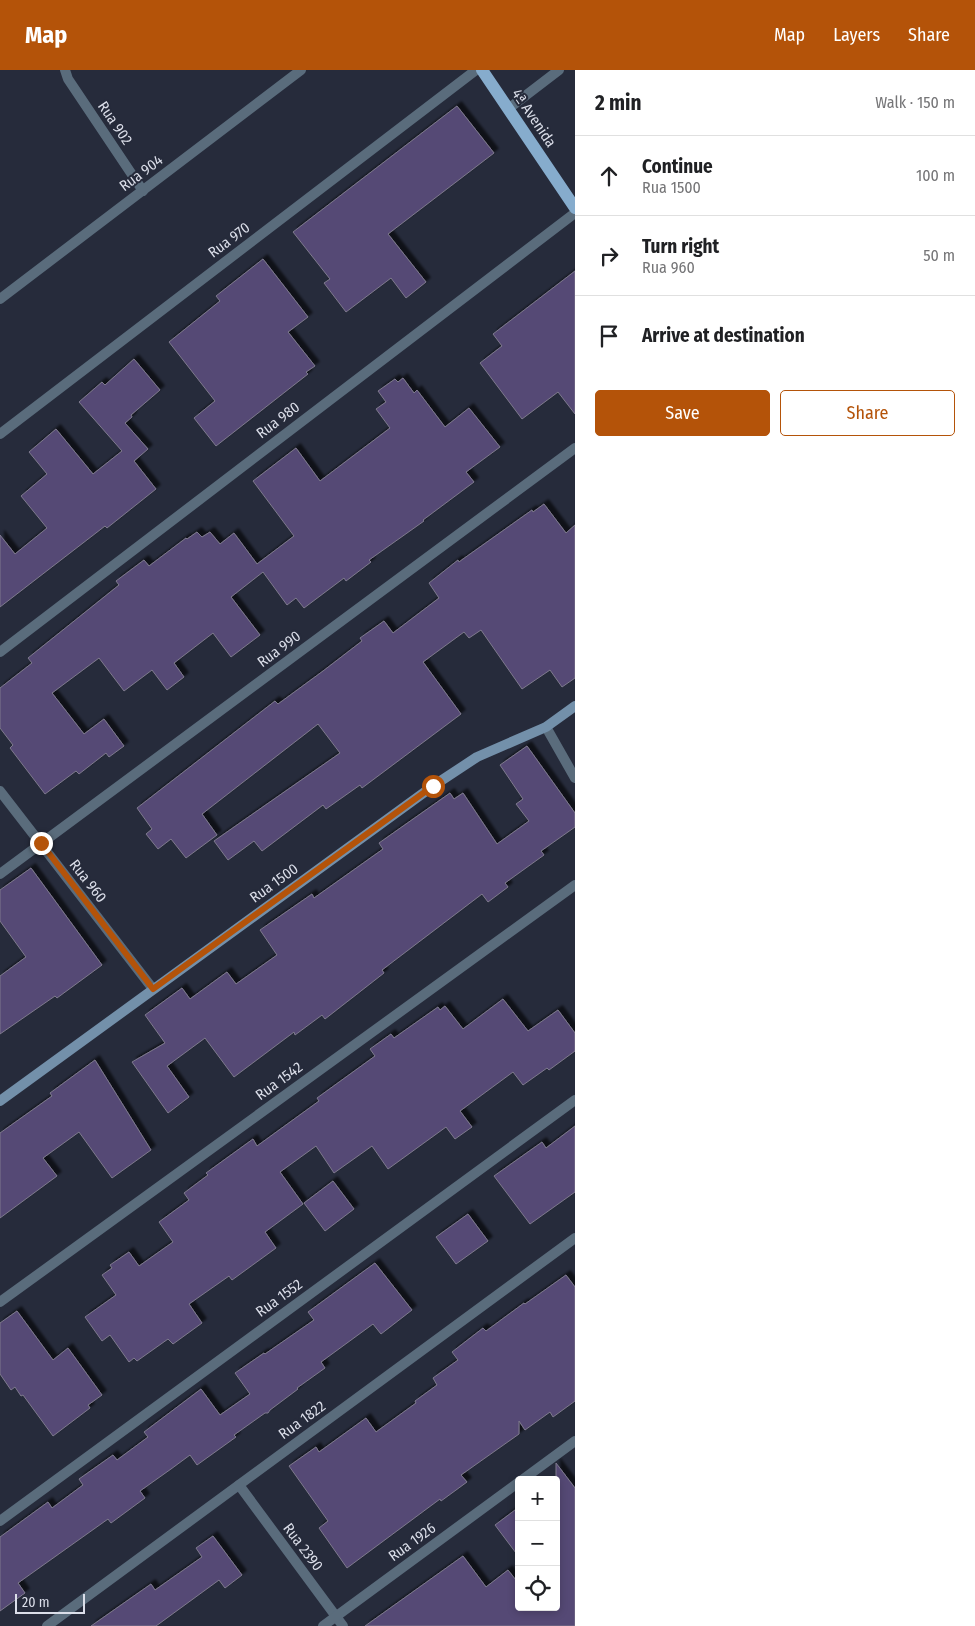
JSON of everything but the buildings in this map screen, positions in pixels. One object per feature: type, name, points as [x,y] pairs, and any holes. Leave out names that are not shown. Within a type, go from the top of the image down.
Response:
[{"type":"main road","name":"4ª Avenida","points":[[482,70],[575,208]]},
{"type":"street","name":"Rua 902","points":[[65,70],[68,79],[142,191]]},
{"type":"street","name":"Rua 904","points":[[0,299],[301,70]]},
{"type":"street","name":"Rua 970","points":[[0,434],[476,70]]},
{"type":"street","points":[[508,109],[559,70]]},
{"type":"street","name":"Rua 980","points":[[0,652],[575,213]]},
{"type":"street","name":"Rua 990","points":[[0,874],[575,448]]},
{"type":"street","name":"Rua 1500","points":[[0,1101],[433,786],[477,758],[546,727],[575,706]]},
{"type":"street","points":[[546,727],[575,778]]},
{"type":"street","name":"Rua 960","points":[[0,791],[153,989]]},
{"type":"street","name":"Rua 1542","points":[[0,1302],[575,885]]},
{"type":"street","name":"Rua 1552","points":[[0,1521],[575,1100]]},
{"type":"street","name":"Rua 1822","points":[[48,1626],[575,1238]]},
{"type":"street","points":[[527,1476],[575,1441]]},
{"type":"street","name":"Rua 2390","points":[[239,1485],[343,1626]]},
{"type":"street","name":"Rua 1926","points":[[323,1626],[515,1485]]},
{"type":"route","points":[[41,843],[153,989],[433,786]]}]
